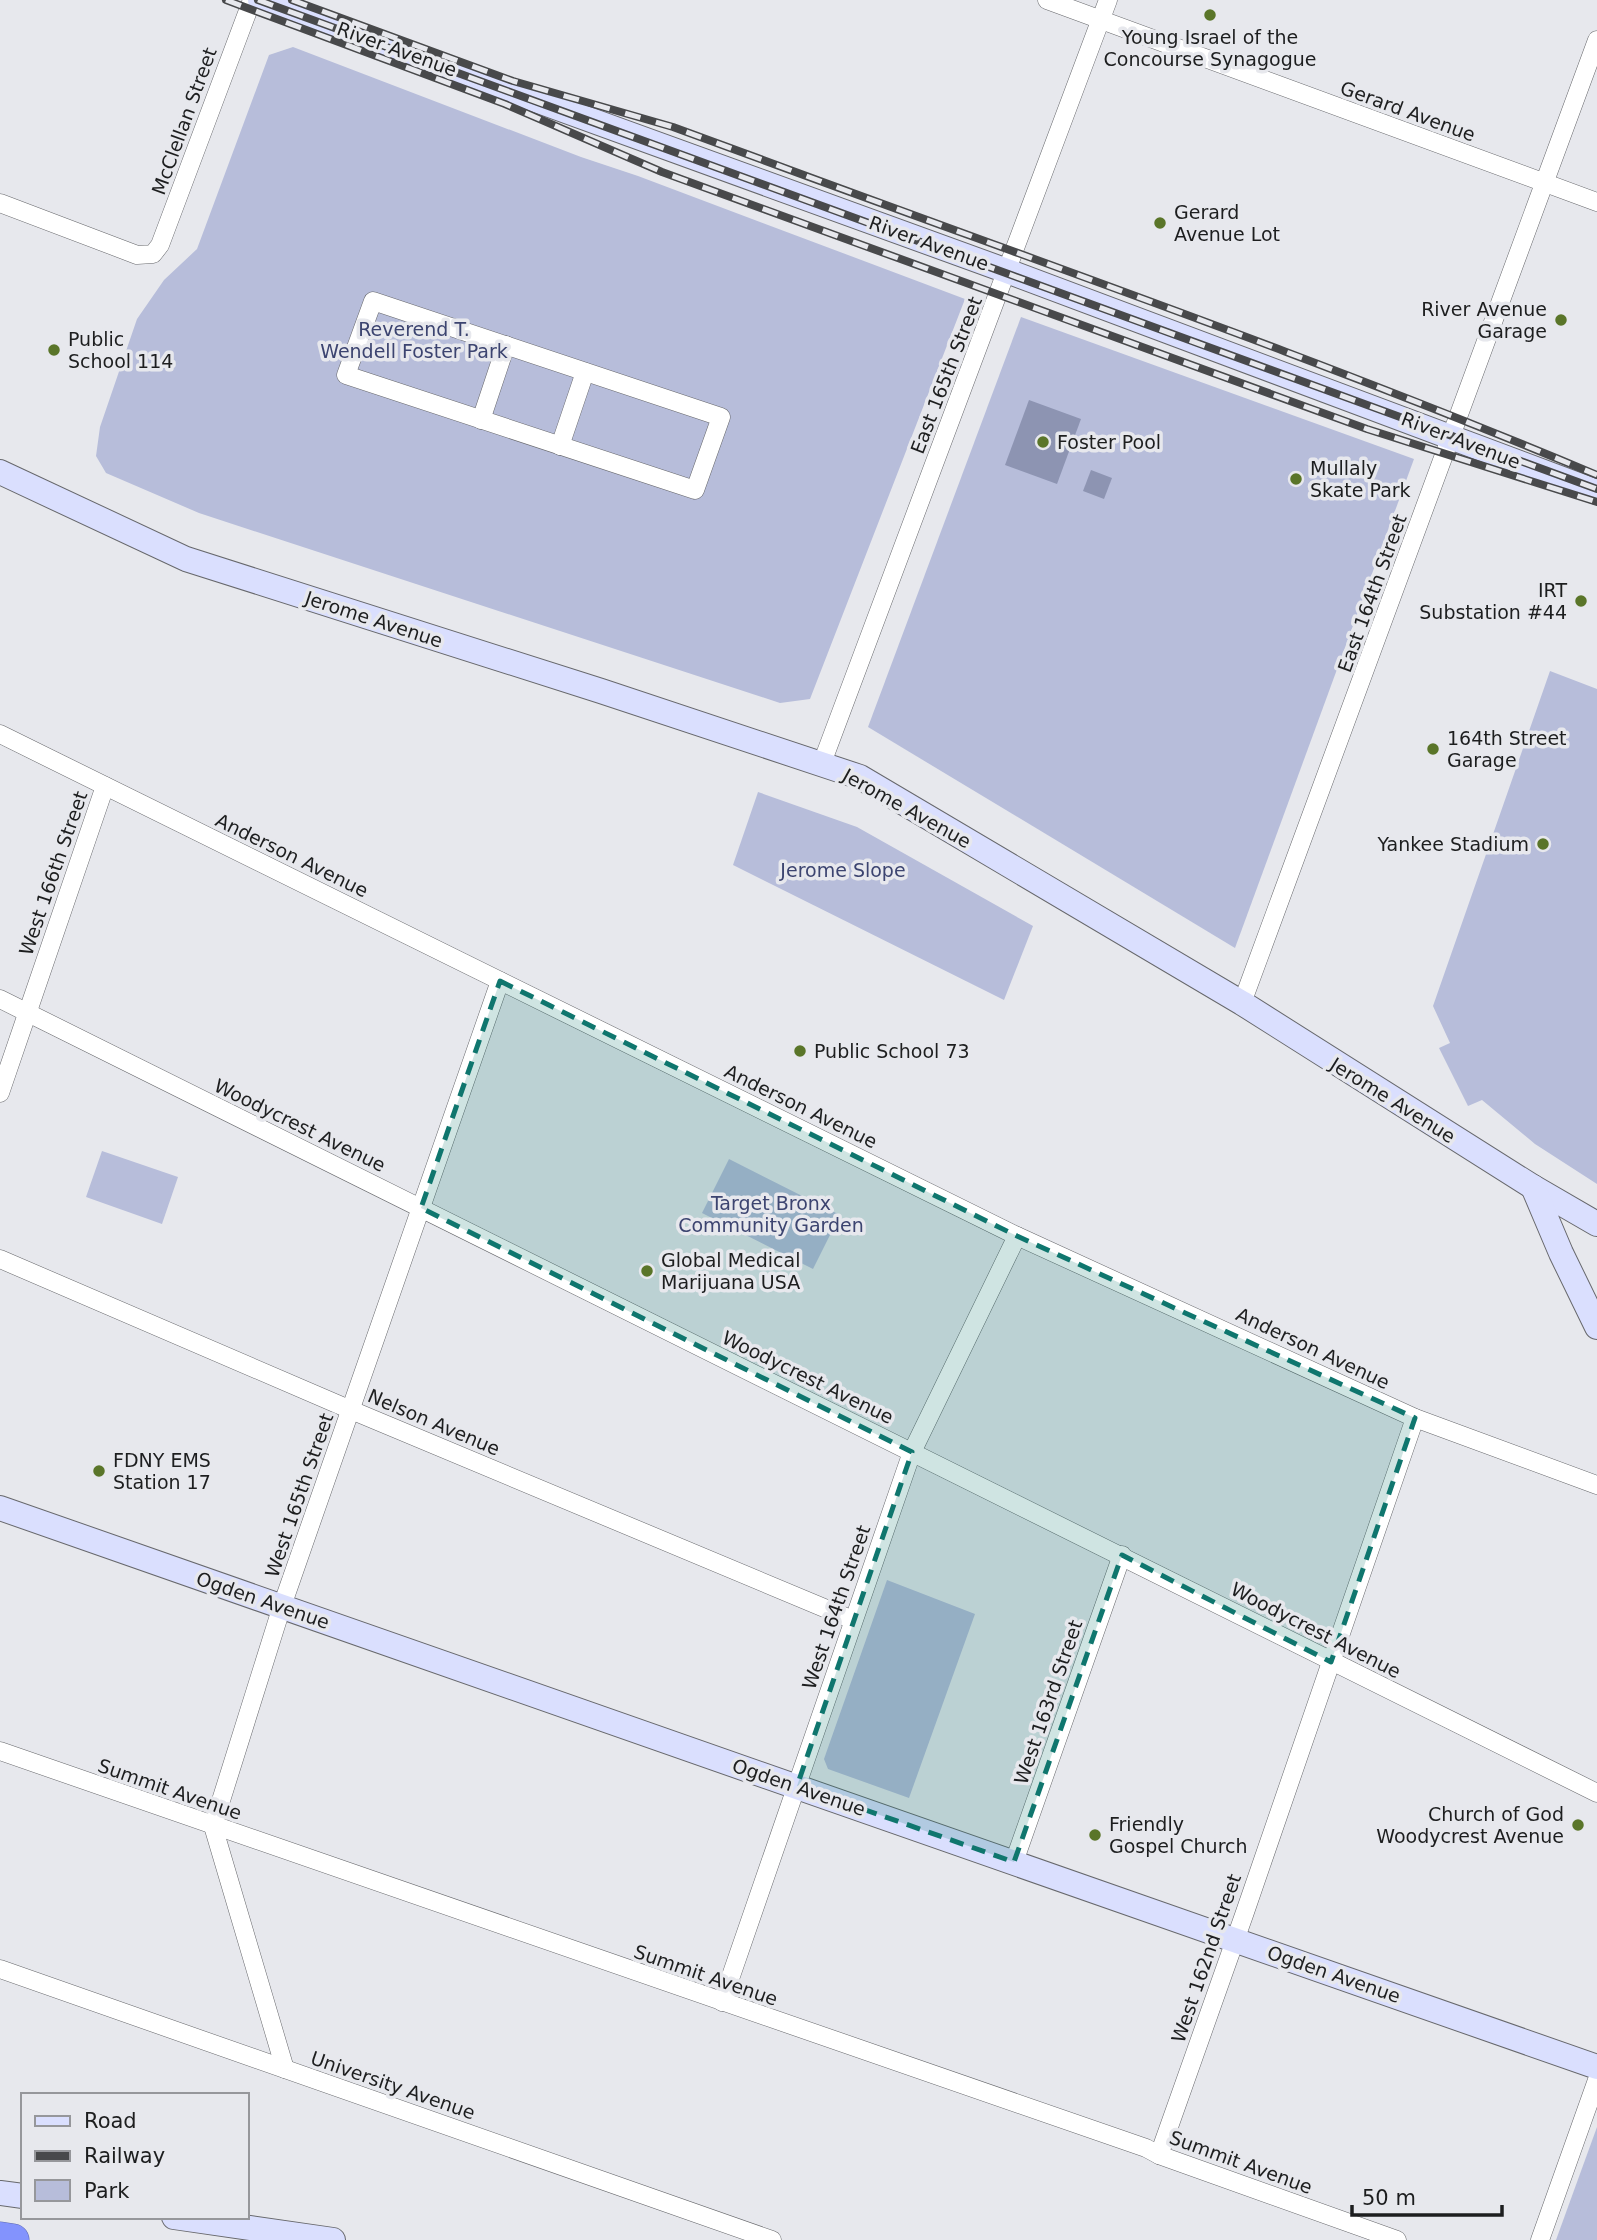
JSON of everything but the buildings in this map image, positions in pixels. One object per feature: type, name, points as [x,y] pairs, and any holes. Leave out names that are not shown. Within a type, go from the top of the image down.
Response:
[{"type":"highway","points":[[0,2238],[13,2240]]},
{"type":"main road","name":"River Avenue","points":[[260,0],[1007,271],[1597,492]]},
{"type":"main road","name":"Jerome Avenue","points":[[0,472],[186,559],[860,777],[1242,1003],[1533,1187],[1597,1224]]},
{"type":"main road","points":[[1533,1187],[1597,1327]]},
{"type":"main road","name":"Ogden Avenue","points":[[0,1508],[1597,2067]]},
{"type":"main road","points":[[0,2193],[21,2196]]},
{"type":"main road","points":[[188,2219],[333,2240]]},
{"type":"street","name":"McClellan Street","points":[[0,203],[136,255],[153,254],[160,245],[252,0]]},
{"type":"street","name":"Gerard Avenue","points":[[1047,0],[1597,202]]},
{"type":"street","name":"East 165th Street","points":[[822,763],[1108,0]]},
{"type":"street","name":"East 164th Street","points":[[1242,1003],[1597,40]]},
{"type":"street","points":[[373,301],[585,372],[721,418],[695,490],[346,375],[373,301]]},
{"type":"street","points":[[481,420],[506,345]]},
{"type":"street","points":[[560,446],[585,372]]},
{"type":"street","name":"Anderson Avenue","points":[[0,734],[1017,1236],[1415,1418],[1597,1485]]},
{"type":"street","name":"West 166th Street","points":[[0,1093],[105,786]]},
{"type":"street","name":"West 165th Street","points":[[213,1826],[282,1606],[500,981]]},
{"type":"street","name":"Woodycrest Avenue","points":[[0,999],[1597,1793]]},
{"type":"street","name":"West 164th Street","points":[[722,2002],[912,1452],[1017,1236]]},
{"type":"street","name":"Nelson Avenue","points":[[0,1259],[351,1410],[853,1620]]},
{"type":"street","name":"West 162nd Street","points":[[1159,2155],[1415,1418]]},
{"type":"street","name":"West 163rd Street","points":[[1014,1862],[1122,1555]]},
{"type":"street","name":"Summit Avenue","points":[[0,1751],[1146,2148],[1397,2240]]},
{"type":"street","points":[[213,1826],[285,2069]]},
{"type":"street","name":"University Avenue","points":[[0,1969],[772,2240]]},
{"type":"street","points":[[1540,2240],[1597,2080]]},
{"type":"highlighted area","points":[[500,981],[1017,1236],[1415,1418],[1331,1662],[1122,1555],[1014,1862],[797,1786],[912,1452],[421,1208]]},
{"type":"green space","name":"Reverend T. Wendell Foster Park","points":[[293,47],[965,299],[810,699],[780,703],[199,513],[106,473],[96,456],[100,427],[137,319],[164,280],[197,249],[269,55]]},
{"type":"green space","points":[[1021,317],[1414,459],[1235,948],[868,727]]},
{"type":"green space","name":"Yankee Stadium","points":[[1550,671],[1597,689],[1597,1184],[1535,1144],[1482,1100],[1468,1106],[1439,1048],[1450,1043],[1433,1006]]},
{"type":"green space","name":"Jerome Slope","points":[[758,792],[857,827],[1033,926],[1004,1000],[733,865]]},
{"type":"green space","points":[[102,1151],[178,1177],[162,1224],[86,1197]]},
{"type":"green space","name":"Target Bronx Community Garden","points":[[729,1159],[840,1215],[813,1269],[702,1213]]},
{"type":"green space","points":[[887,1580],[975,1614],[909,1798],[828,1769],[824,1759]]},
{"type":"green space","points":[[1597,2127],[1597,2240],[1556,2240]]},
{"type":"shaded area","name":"Foster Pool","points":[[1029,400],[1081,419],[1057,484],[1005,465]]},
{"type":"shaded area","points":[[1091,470],[1112,478],[1104,499],[1083,491]]},
{"type":"railway","points":[[226,0],[505,104],[662,172],[1367,429],[1597,502]]},
{"type":"railway","points":[[258,0],[1597,489]]},
{"type":"railway","points":[[292,0],[513,81],[673,127],[1286,352],[1597,475]]},
{"type":"place","name":"Young Israel of the Concourse Synagogue","points":[[1210,15]]},
{"type":"place","name":"Gerard Avenue Lot","points":[[1160,223]]},
{"type":"place","name":"River Avenue Garage","points":[[1561,320]]},
{"type":"place","name":"Public School 114","points":[[54,350]]},
{"type":"place","name":"Foster Pool","points":[[1043,442]]},
{"type":"place","name":"Mullaly Skate Park","points":[[1296,479]]},
{"type":"place","name":"IRT Substation #44","points":[[1581,601]]},
{"type":"place","name":"164th Street Garage","points":[[1433,749]]},
{"type":"place","name":"Yankee Stadium","points":[[1543,844]]},
{"type":"place","name":"Public School 73","points":[[800,1051]]},
{"type":"place","name":"Global Medical Marijuana USA","points":[[647,1271]]},
{"type":"place","name":"FDNY EMS Station 17","points":[[99,1471]]},
{"type":"place","name":"Church of God Woodycrest Avenue","points":[[1578,1825]]},
{"type":"place","name":"Friendly Gospel Church","points":[[1095,1835]]}]
